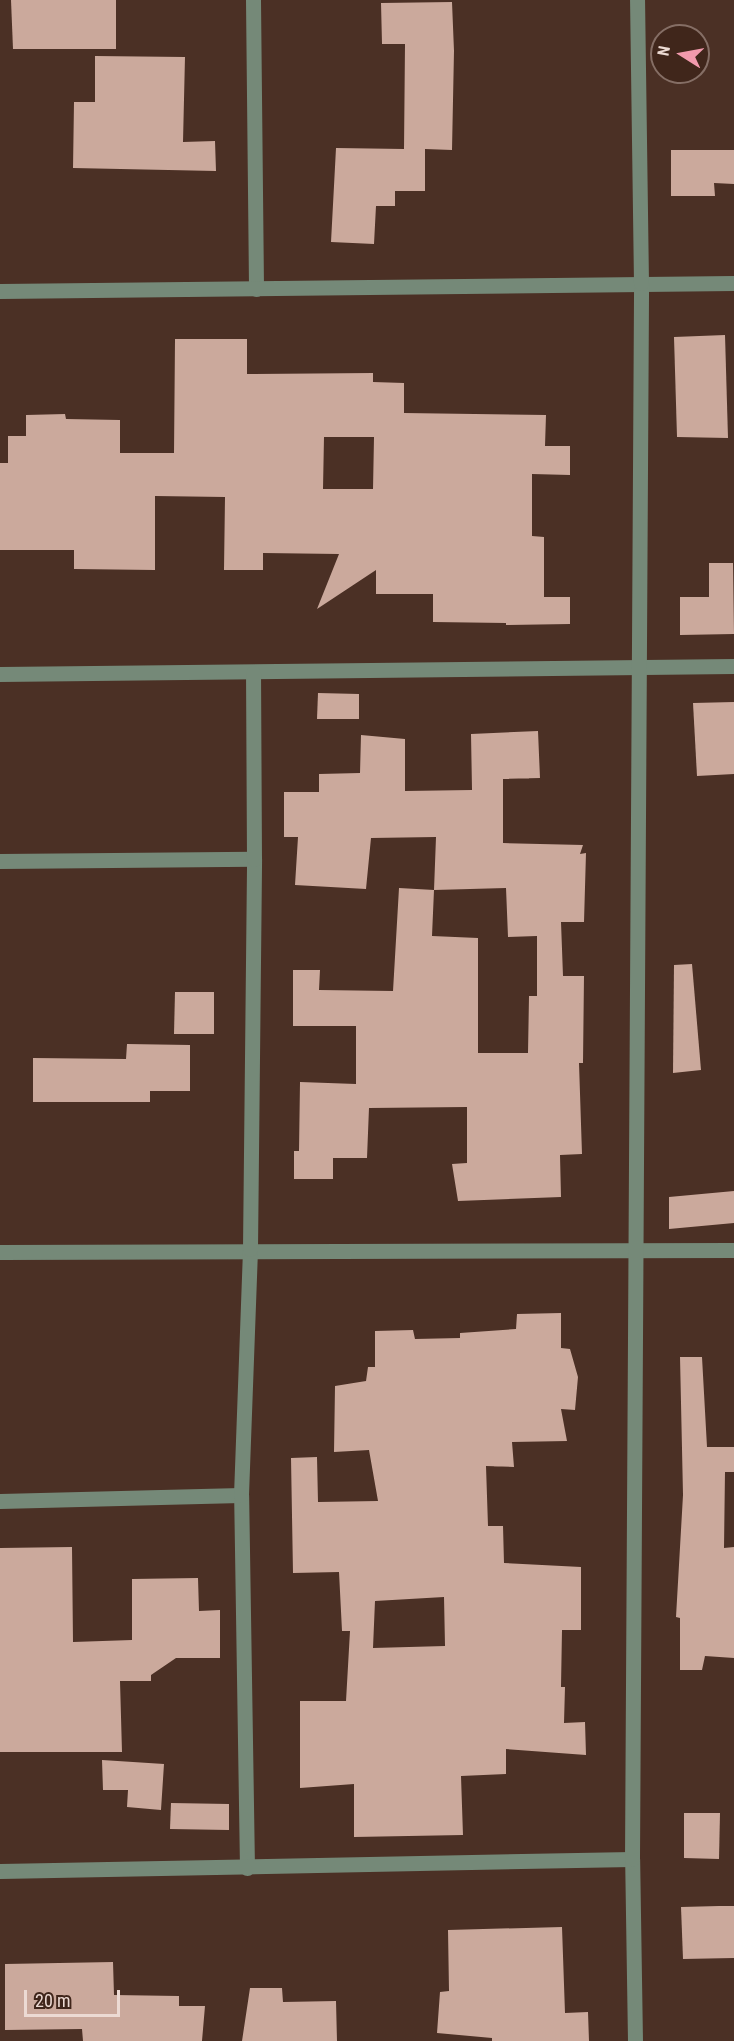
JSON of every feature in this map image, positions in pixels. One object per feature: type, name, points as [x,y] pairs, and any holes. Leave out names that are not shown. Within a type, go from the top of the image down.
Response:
[{"type":"street","points":[[253,0],[256,289]]},
{"type":"street","points":[[635,2041],[632,1859],[641,283],[637,0]]},
{"type":"street","points":[[0,291],[734,283]]},
{"type":"street","points":[[0,674],[734,666]]},
{"type":"street","points":[[247,1868],[241,1495],[250,1249],[254,860],[253,673]]},
{"type":"street","points":[[0,861],[254,860]]},
{"type":"street","points":[[0,1252],[250,1249],[734,1250]]},
{"type":"street","points":[[0,1502],[241,1495]]},
{"type":"street","points":[[0,1871],[632,1859]]},
{"type":"building","points":[[11,0],[116,0],[116,49],[13,49]]},
{"type":"building","points":[[452,2],[454,51],[452,150],[425,149],[425,191],[395,191],[395,206],[376,206],[374,244],[331,242],[336,148],[404,149],[405,44],[382,44],[381,3]]},
{"type":"building","points":[[95,56],[185,57],[183,142],[215,141],[216,171],[73,168],[74,102],[95,102]]},
{"type":"building","points":[[671,150],[734,150],[734,184],[714,183],[715,196],[671,196]]},
{"type":"building","points":[[725,335],[728,438],[677,437],[674,337]]},
{"type":"building","points":[[175,339],[247,339],[247,374],[373,373],[373,382],[404,383],[404,413],[546,415],[545,446],[570,446],[570,475],[532,474],[532,536],[544,537],[544,597],[570,597],[570,624],[506,625],[506,623],[433,622],[433,594],[376,594],[376,570],[317,609],[339,554],[263,553],[263,570],[224,570],[225,497],[155,496],[155,570],[74,569],[74,550],[0,550],[0,463],[8,463],[8,436],[26,436],[26,415],[65,414],[66,419],[120,420],[120,453],[174,453]],"holes":[[[324,437],[374,437],[373,489],[323,489]]]},
{"type":"building","points":[[709,563],[733,563],[734,634],[680,635],[680,597],[709,597]]},
{"type":"building","points":[[318,693],[359,694],[359,719],[317,719]]},
{"type":"building","points":[[734,702],[734,774],[697,776],[693,703]]},
{"type":"building","points":[[538,731],[540,778],[503,779],[503,843],[583,845],[580,854],[586,853],[584,922],[561,922],[563,976],[584,976],[583,1063],[579,1063],[582,1154],[560,1155],[561,1197],[458,1201],[452,1164],[467,1163],[467,1107],[369,1108],[367,1158],[333,1158],[333,1179],[294,1179],[294,1151],[299,1151],[300,1082],[356,1084],[356,1026],[293,1026],[293,970],[320,970],[319,990],[393,991],[399,888],[434,890],[436,837],[371,838],[366,889],[295,885],[298,837],[284,837],[284,792],[319,792],[319,774],[360,773],[361,735],[405,739],[405,791],[472,790],[471,734]],"holes":[[[506,888],[508,937],[537,936],[537,996],[529,996],[528,1053],[478,1053],[478,938],[432,936],[434,890]]]},
{"type":"building","points":[[692,964],[701,1070],[673,1073],[674,965]]},
{"type":"building","points":[[175,992],[214,992],[214,1034],[174,1034]]},
{"type":"building","points":[[127,1044],[190,1045],[190,1091],[150,1091],[150,1102],[33,1102],[33,1058],[126,1059]]},
{"type":"building","points":[[734,1191],[734,1223],[669,1229],[669,1197]]},
{"type":"building","points":[[561,1313],[561,1348],[570,1349],[578,1377],[575,1410],[561,1409],[567,1441],[512,1442],[514,1467],[486,1466],[488,1526],[503,1526],[504,1563],[581,1567],[581,1630],[562,1630],[561,1687],[565,1687],[564,1723],[585,1722],[586,1755],[506,1749],[506,1774],[461,1776],[463,1835],[354,1837],[354,1784],[300,1788],[300,1701],[346,1701],[350,1631],[342,1631],[339,1572],[293,1573],[291,1458],[317,1457],[318,1502],[378,1501],[369,1450],[334,1452],[335,1386],[366,1381],[368,1367],[375,1367],[375,1331],[413,1330],[415,1339],[460,1338],[460,1333],[516,1329],[517,1314]],"holes":[[[444,1597],[445,1646],[373,1648],[375,1601]]]},
{"type":"building","points":[[680,1357],[702,1357],[707,1447],[734,1447],[734,1472],[725,1472],[724,1548],[734,1547],[734,1658],[705,1656],[702,1670],[680,1670],[680,1618],[676,1617],[683,1495]]},
{"type":"building","points":[[72,1547],[73,1642],[132,1640],[132,1579],[198,1578],[199,1611],[220,1610],[220,1658],[176,1658],[151,1675],[151,1681],[120,1681],[122,1752],[0,1752],[0,1548]]},
{"type":"building","points":[[102,1760],[164,1764],[161,1810],[127,1807],[128,1790],[103,1790]]},
{"type":"building","points":[[171,1803],[229,1804],[229,1830],[170,1829]]},
{"type":"building","points":[[684,1813],[720,1813],[719,1859],[684,1858]]},
{"type":"building","points":[[734,1906],[734,1958],[683,1959],[681,1907]]},
{"type":"building","points":[[562,1927],[565,2013],[588,2012],[589,2041],[492,2041],[492,2038],[437,2033],[440,1992],[449,1991],[448,1930]]},
{"type":"building","points":[[113,1962],[114,1995],[179,1996],[179,2006],[205,2006],[202,2041],[83,2041],[82,2029],[5,2030],[5,1964]]},
{"type":"building","points":[[250,1988],[282,1988],[283,2002],[336,2001],[337,2041],[242,2041]]}]
